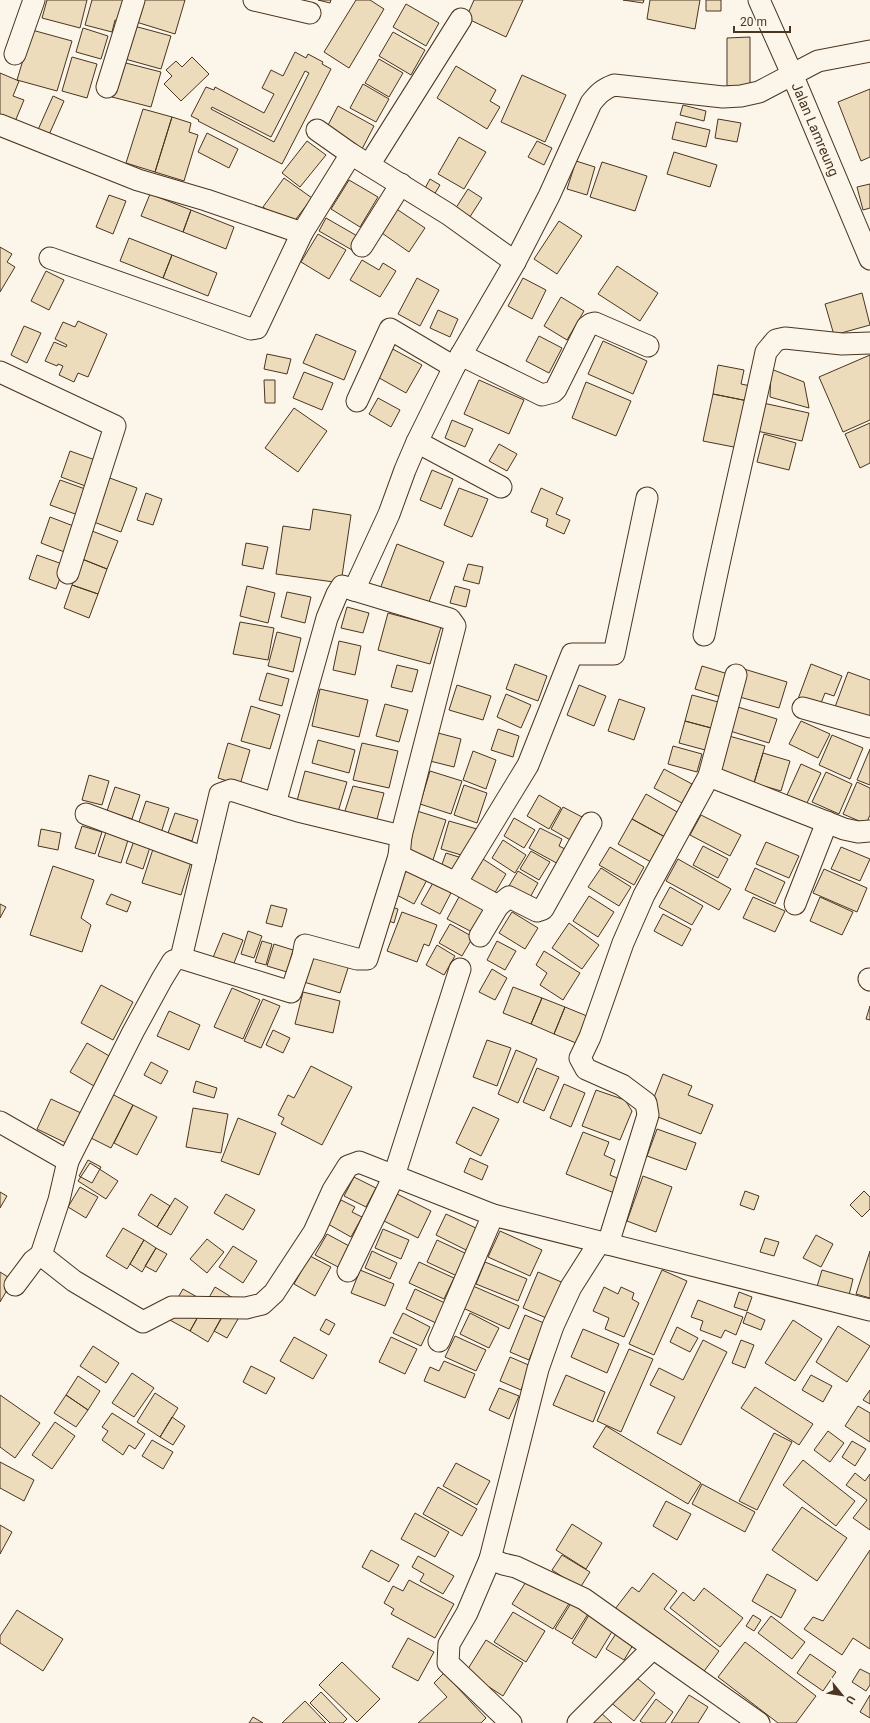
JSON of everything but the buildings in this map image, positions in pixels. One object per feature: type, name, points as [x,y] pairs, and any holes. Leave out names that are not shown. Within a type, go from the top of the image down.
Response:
[{"type":"street","points":[[15,54],[34,0]]},
{"type":"street","points":[[107,87],[134,0]]},
{"type":"street","points":[[254,0],[310,13]]},
{"type":"street","name":"Jalan Lamreung","points":[[759,0],[870,259]]},
{"type":"street","points":[[369,165],[461,19]]},
{"type":"street","points":[[354,590],[389,514],[417,442],[457,361],[515,262],[549,196],[591,103],[598,94],[605,88],[614,85],[621,85],[723,97],[741,96],[759,92],[818,61],[870,51]]},
{"type":"street","points":[[0,125],[138,180],[302,233]]},
{"type":"street","points":[[317,130],[351,154],[448,214],[515,262]]},
{"type":"street","points":[[50,258],[251,329],[257,328],[302,233],[351,154]]},
{"type":"street","points":[[362,246],[401,184]]},
{"type":"street","points":[[357,401],[390,330],[457,361],[542,395],[546,395],[556,389],[587,327],[591,324],[595,323],[648,346]]},
{"type":"street","points":[[704,635],[724,536],[746,450],[766,352],[776,340],[785,338],[842,344],[870,343]]},
{"type":"street","points":[[0,372],[114,426],[68,573]]},
{"type":"street","points":[[417,442],[501,487]]},
{"type":"street","points":[[456,883],[528,765],[572,654],[614,654],[647,498]]},
{"type":"street","points":[[15,1286],[33,1261],[41,1255],[59,1200],[68,1161],[133,1032],[173,961],[181,958],[291,992],[303,956],[305,945],[357,959],[367,959],[400,846],[455,626],[450,619],[342,586],[327,618],[275,804]]},
{"type":"street","points":[[511,1723],[448,1663],[449,1644],[467,1613],[490,1559],[538,1369],[553,1326],[571,1287],[603,1244],[648,1115],[646,1103],[622,1085],[586,1069],[580,1058],[590,1037],[623,943],[644,895],[709,776],[736,675]]},
{"type":"street","points":[[803,708],[870,727]]},
{"type":"street","points":[[709,776],[827,822],[858,832],[870,831]]},
{"type":"street","points":[[181,958],[220,794],[231,790],[400,846],[456,883],[498,906]]},
{"type":"street","points":[[86,814],[205,858]]},
{"type":"street","points":[[795,904],[827,822]]},
{"type":"street","points":[[480,936],[498,906],[508,897],[537,911],[543,909],[591,823]]},
{"type":"street","points":[[348,1271],[394,1176],[460,969]]},
{"type":"street","points":[[0,1122],[68,1161]]},
{"type":"street","points":[[41,1255],[74,1282],[144,1322],[172,1307],[246,1308],[262,1304],[274,1293],[314,1232],[333,1190],[348,1166],[359,1162],[493,1215],[603,1244],[870,1310]]},
{"type":"street","points":[[439,1341],[493,1215]]},
{"type":"street","points":[[490,1559],[516,1567],[584,1600],[759,1723]]},
{"type":"street","points":[[578,1723],[653,1648]]}]
